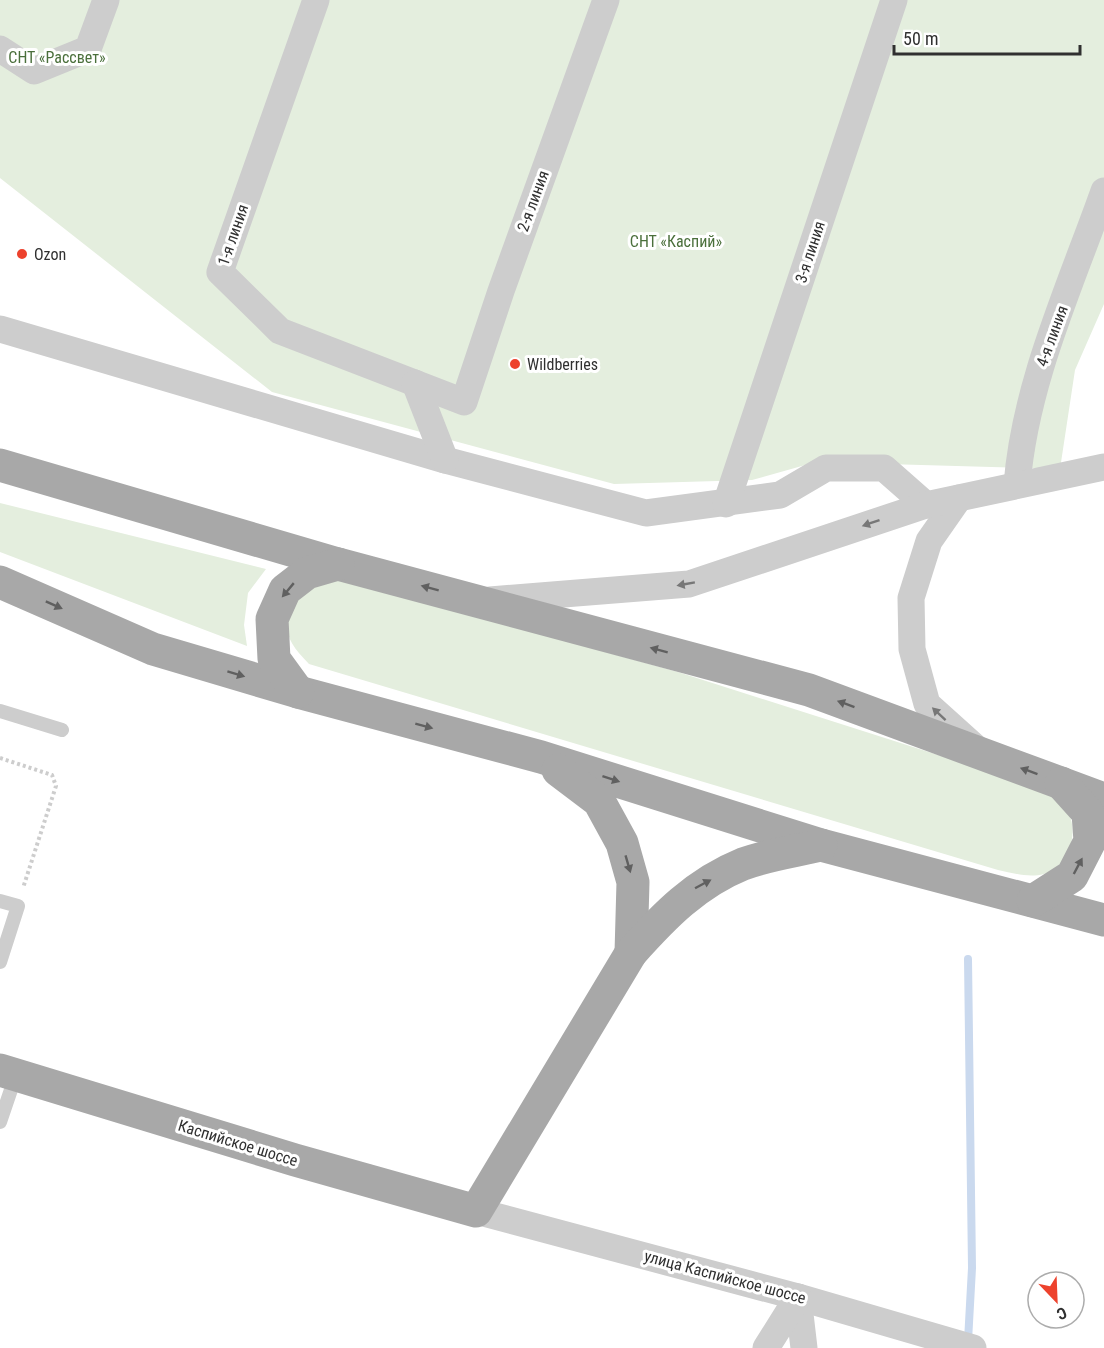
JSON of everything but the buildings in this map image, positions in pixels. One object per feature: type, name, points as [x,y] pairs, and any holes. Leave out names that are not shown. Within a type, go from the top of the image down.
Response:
[{"type":"main road","points":[[0,465],[338,564],[809,690],[1104,798]]},
{"type":"main road","points":[[298,692],[274,659],[272,619],[285,590],[307,573],[338,564]]},
{"type":"main road","points":[[0,582],[153,649],[298,692],[541,757],[821,846],[1104,920]]},
{"type":"main road","points":[[541,757],[599,801],[622,843],[633,882],[631,953]]},
{"type":"main road","points":[[1033,901],[1072,876],[1090,841],[1088,813],[1061,783]]},
{"type":"main road","points":[[476,1211],[631,953],[662,917],[696,888],[744,864],[821,846]]},
{"type":"main road","name":"Каспийское шоссе","points":[[8,1073],[284,1157],[476,1211]]},
{"type":"street","points":[[0,49],[34,71],[88,49],[106,0]]},
{"type":"street","name":"1-я линия","points":[[316,0],[220,272],[280,331],[464,402]]},
{"type":"street","name":"2-я линия","points":[[464,402],[501,291],[606,0]]},
{"type":"street","name":"3-я линия","points":[[726,504],[894,0]]},
{"type":"street","name":"4-я линия","points":[[1017,485],[1020,450],[1030,397],[1104,191]]},
{"type":"street","points":[[0,329],[445,460],[646,513],[780,495],[826,468],[884,468],[926,505]]},
{"type":"street","points":[[415,383],[445,460]]},
{"type":"street","points":[[477,601],[688,584],[926,505],[1104,467]]},
{"type":"street","points":[[959,498],[929,541],[910,598],[912,649],[927,704],[982,754]]},
{"type":"street","name":"улица Каспийское шоссе","points":[[476,1211],[798,1297],[973,1348]]},
{"type":"street","points":[[766,1348],[798,1297]]},
{"type":"street","points":[[798,1297],[804,1348]]},
{"type":"lane","points":[[0,711],[62,730]]},
{"type":"lane","points":[[0,901],[18,906],[0,962]]},
{"type":"lane","points":[[0,1122],[8,1073]]},
{"type":"path","points":[[0,758],[52,775],[56,786],[18,906]]},
{"type":"green space","name":"СНТ «Каспий»","points":[[0,0],[1104,0],[1104,304],[1075,370],[1060,469],[816,462],[752,480],[614,484],[272,392],[0,178]]},
{"type":"green space","points":[[0,503],[266,569],[248,593],[244,625],[247,646],[0,552]]},
{"type":"green space","points":[[330,576],[678,672],[1051,791],[1070,817],[1072,836],[1067,856],[1061,864],[1044,874],[1026,875],[998,870],[309,664],[296,650],[289,637],[287,623],[290,603]]},
{"type":"waterway","points":[[968,959],[972,1268],[968,1341]]},
{"type":"place","name":"Ozon","points":[[22,254]]},
{"type":"place","name":"Wildberries","points":[[515,364]]},
{"type":"park label","name":"СНТ «Рассвет»","points":[[57,57]]}]
